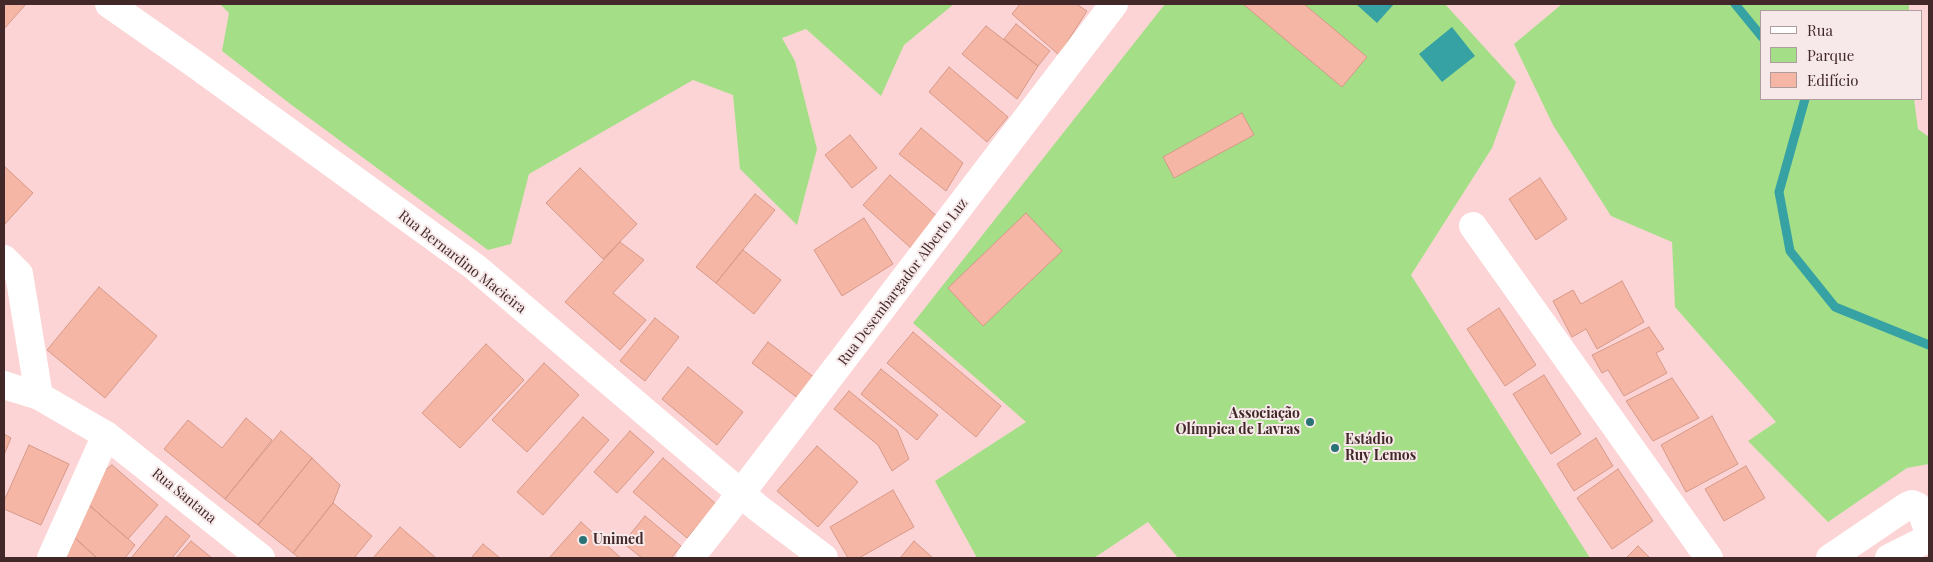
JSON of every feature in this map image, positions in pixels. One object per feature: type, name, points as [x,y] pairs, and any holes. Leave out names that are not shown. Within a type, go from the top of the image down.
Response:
[{"type":"street","name":"Rua Bernardino Macieira","points":[[109,4],[475,267],[741,494],[824,558]]},
{"type":"street","name":"Rua Desembargador Alberto Luz","points":[[690,558],[741,494],[1114,4]]},
{"type":"street","points":[[1473,226],[1708,558]]},
{"type":"street","points":[[4,259],[19,274],[39,396]]},
{"type":"street","name":"Rua Santana","points":[[4,385],[39,396],[106,435],[261,558]]},
{"type":"street","points":[[51,558],[106,435]]},
{"type":"street","points":[[1830,558],[1907,506],[1912,504],[1917,506],[1929,532],[1927,538],[1889,558]]},
{"type":"green space","points":[[220,4],[954,4],[904,45],[881,96],[806,29],[782,38],[795,61],[817,149],[797,225],[740,169],[733,95],[693,80],[529,174],[511,244],[488,250],[289,103],[222,51],[229,13]]},
{"type":"green space","name":"Associação Olímpica de Lavras","points":[[1165,4],[1445,4],[1516,82],[1492,148],[1411,275],[1590,558],[1178,558],[1148,522],[1094,558],[977,558],[935,481],[1026,422],[913,323]]},
{"type":"green space","points":[[1562,4],[1909,4],[1909,10],[1760,10],[1760,100],[1914,100],[1918,129],[1929,137],[1929,464],[1907,468],[1828,522],[1748,441],[1776,422],[1675,307],[1672,242],[1611,216],[1553,125],[1514,44]]},
{"type":"water","points":[[1356,4],[1394,4],[1377,23]]},
{"type":"water","points":[[1452,27],[1475,56],[1442,82],[1419,54]]},
{"type":"building","points":[[4,4],[26,4],[4,29]]},
{"type":"building","points":[[1020,4],[1076,4],[1087,11],[1059,55],[1012,14]]},
{"type":"building","points":[[1243,4],[1304,4],[1367,57],[1342,87]]},
{"type":"building","points":[[1016,24],[1050,51],[1038,66],[1004,39]]},
{"type":"building","points":[[986,26],[1038,66],[1017,99],[962,54]]},
{"type":"building","points":[[949,67],[1008,117],[987,142],[929,92]]},
{"type":"building","points":[[1242,113],[1254,135],[1174,178],[1163,157]]},
{"type":"building","points":[[921,128],[963,163],[946,191],[899,154]]},
{"type":"building","points":[[850,135],[877,168],[852,188],[825,155]]},
{"type":"building","points":[[4,166],[33,193],[4,225]]},
{"type":"building","points":[[580,168],[637,224],[603,259],[546,203]]},
{"type":"building","points":[[890,175],[939,218],[912,249],[863,205]]},
{"type":"building","points":[[1540,178],[1567,219],[1536,240],[1509,199]]},
{"type":"building","points":[[755,194],[775,210],[716,283],[696,267]]},
{"type":"building","points":[[1026,213],[1062,251],[983,326],[948,288]]},
{"type":"building","points":[[864,218],[893,264],[842,296],[814,250]]},
{"type":"building","points":[[620,242],[644,260],[613,293],[646,320],[620,350],[565,302]]},
{"type":"building","points":[[743,250],[781,280],[754,314],[716,283]]},
{"type":"building","points":[[1622,281],[1644,322],[1597,349],[1586,329],[1572,337],[1553,301],[1573,290],[1581,304]]},
{"type":"building","points":[[99,287],[157,336],[105,398],[47,350]]},
{"type":"building","points":[[1499,308],[1536,365],[1505,386],[1467,329]]},
{"type":"building","points":[[655,318],[679,337],[645,381],[620,361]]},
{"type":"building","points":[[1649,327],[1664,349],[1656,353],[1667,373],[1624,396],[1608,370],[1602,373],[1592,355]]},
{"type":"building","points":[[913,332],[1001,406],[976,437],[887,363]]},
{"type":"building","points":[[768,342],[815,378],[799,399],[752,363]]},
{"type":"building","points":[[486,344],[524,380],[460,448],[422,413]]},
{"type":"building","points":[[544,363],[579,395],[527,452],[492,420]]},
{"type":"building","points":[[688,367],[743,412],[717,445],[662,399]]},
{"type":"building","points":[[881,369],[938,415],[917,440],[861,394]]},
{"type":"building","points":[[1544,375],[1581,434],[1551,454],[1513,394]]},
{"type":"building","points":[[1672,378],[1699,418],[1653,441],[1626,401]]},
{"type":"building","points":[[849,391],[897,430],[909,459],[892,471],[878,445],[834,409]]},
{"type":"building","points":[[1712,416],[1738,464],[1686,492],[1661,445]]},
{"type":"building","points":[[583,417],[609,440],[543,515],[517,492]]},
{"type":"building","points":[[246,418],[272,440],[225,499],[164,449],[188,420],[222,448]]},
{"type":"building","points":[[281,431],[312,458],[258,525],[225,499]]},
{"type":"building","points":[[630,431],[654,452],[617,493],[594,472]]},
{"type":"building","points":[[4,434],[11,438],[4,455]]},
{"type":"building","points":[[1596,438],[1613,466],[1574,491],[1557,464]]},
{"type":"building","points":[[29,445],[69,464],[41,525],[4,509],[4,501]]},
{"type":"building","points":[[817,446],[858,482],[818,527],[777,491]]},
{"type":"building","points":[[312,458],[340,485],[333,503],[293,553],[258,525]]},
{"type":"building","points":[[663,458],[716,504],[687,538],[633,492]]},
{"type":"building","points":[[112,465],[158,505],[128,539],[89,505],[104,471]]},
{"type":"building","points":[[1746,466],[1765,498],[1724,521],[1705,489]]},
{"type":"building","points":[[1618,469],[1653,521],[1612,549],[1577,498]]},
{"type":"building","points":[[893,490],[914,527],[859,558],[848,558],[830,527]]},
{"type":"building","points":[[333,503],[372,536],[354,558],[299,558],[293,553]]},
{"type":"building","points":[[89,505],[135,545],[125,558],[97,558],[75,538]]},
{"type":"building","points":[[166,516],[190,536],[172,558],[131,558]]},
{"type":"building","points":[[645,516],[681,546],[671,558],[642,558],[623,543]]},
{"type":"building","name":"Unimed","points":[[581,522],[621,558],[549,558]]},
{"type":"building","points":[[400,527],[435,557],[373,558]]},
{"type":"building","points":[[75,538],[97,558],[66,558]]},
{"type":"building","points":[[191,541],[212,558],[176,558]]},
{"type":"building","points":[[914,541],[933,558],[900,558]]},
{"type":"building","points":[[483,544],[500,558],[471,558]]},
{"type":"building","points":[[1638,546],[1650,558],[1626,558]]},
{"type":"waterway","points":[[1735,4],[1760,35]]},
{"type":"waterway","points":[[1805,100],[1779,192],[1790,251],[1835,307],[1929,345]]},
{"type":"place","name":"Associação Olímpica de Lavras","points":[[1310,422]]},
{"type":"place","name":"Estádio Ruy Lemos","points":[[1335,448]]},
{"type":"place","name":"Unimed","points":[[583,540]]}]
